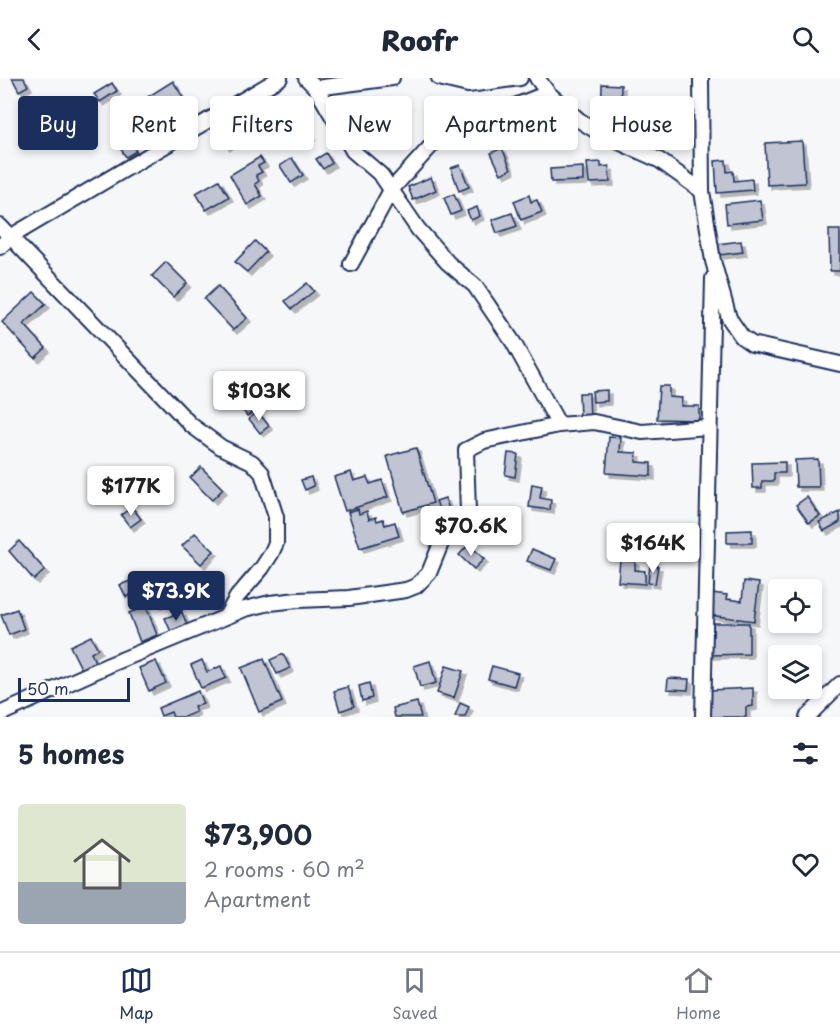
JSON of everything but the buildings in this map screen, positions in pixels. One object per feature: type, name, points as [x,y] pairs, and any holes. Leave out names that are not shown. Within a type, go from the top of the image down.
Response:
[{"type":"street","points":[[0,247],[10,237],[280,78]]},
{"type":"street","points":[[306,78],[316,88],[353,151],[374,168],[418,229],[448,263],[475,286],[513,342],[559,425]]},
{"type":"street","points":[[316,88],[392,78]]},
{"type":"street","points":[[439,78],[468,85],[520,78]]},
{"type":"street","points":[[537,78],[549,93],[579,120],[601,134],[659,160],[702,191]]},
{"type":"street","points":[[701,78],[702,191],[713,261],[729,318],[741,337],[752,344],[840,364]]},
{"type":"street","points":[[351,264],[391,190],[441,135],[549,93]]},
{"type":"street","points":[[0,226],[191,425],[221,447],[252,462],[262,473],[276,517],[276,543],[262,568],[242,590],[226,616]]},
{"type":"street","points":[[703,717],[713,261]]},
{"type":"street","points":[[0,714],[109,665],[245,609],[270,603],[350,598],[406,590],[416,586],[429,573],[444,536],[464,525],[468,512],[466,450],[484,441],[559,425],[594,422],[642,432],[709,427]]},
{"type":"street","points":[[807,717],[840,684]]}]
